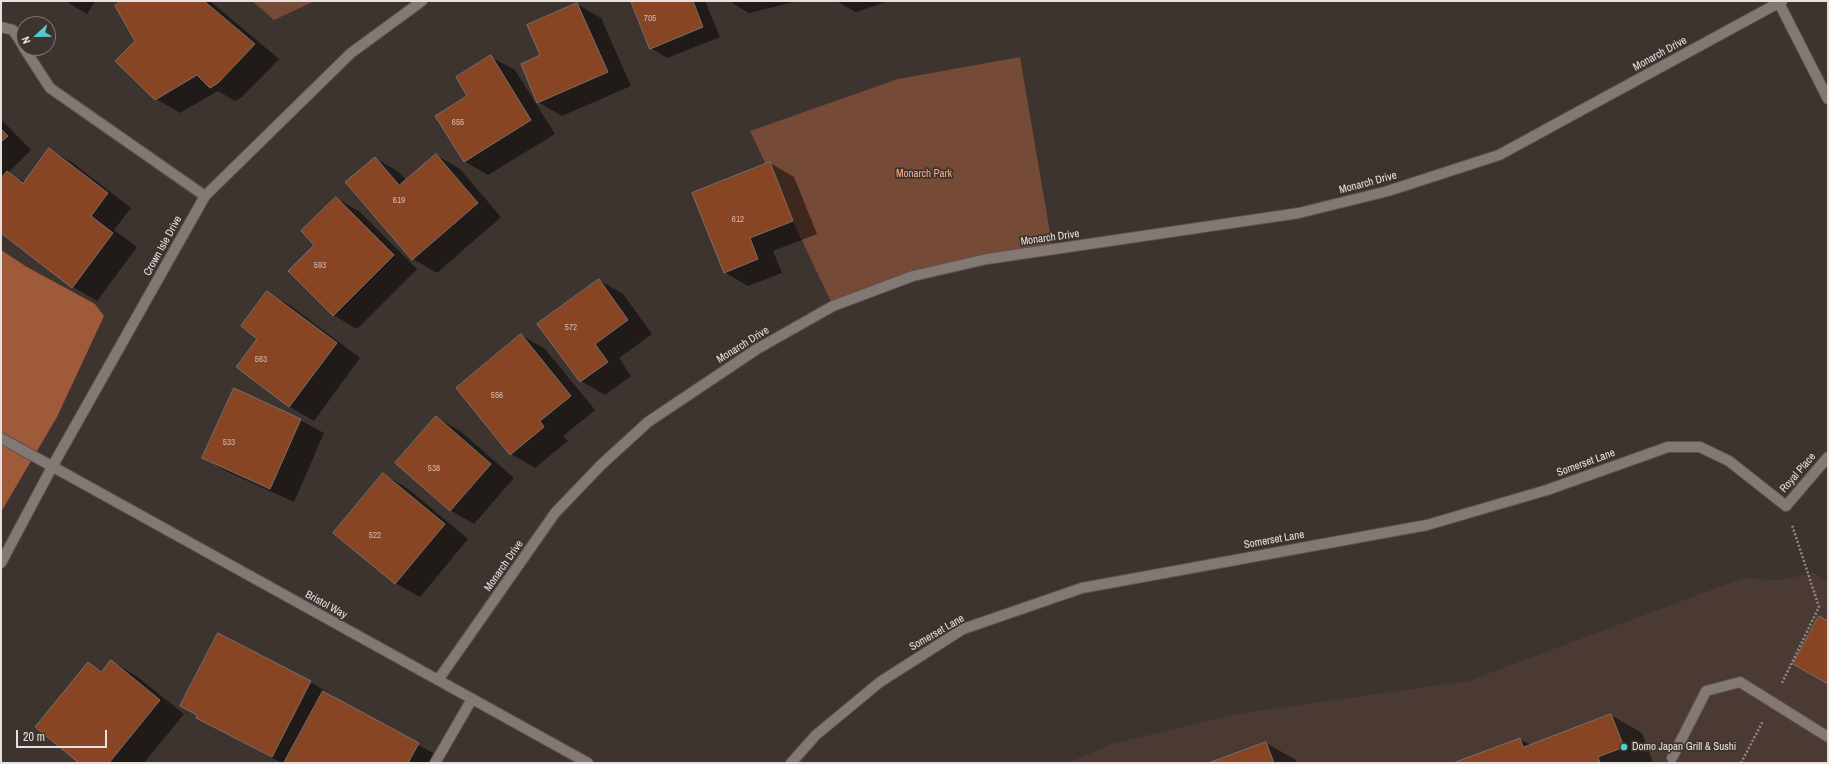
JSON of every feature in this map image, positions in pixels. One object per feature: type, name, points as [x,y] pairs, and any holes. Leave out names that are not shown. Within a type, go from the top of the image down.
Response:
[{"type":"street","name":"Crown Isle Drive","points":[[1,563],[52,467],[205,196],[351,52],[422,1]]},
{"type":"street","points":[[1780,2],[1828,99]]},
{"type":"street","name":"Monarch Drive","points":[[438,680],[555,513],[601,465],[648,422],[757,349],[833,306],[913,276],[987,259],[1299,213],[1396,188],[1499,155],[1780,2]]},
{"type":"street","points":[[1,27],[13,30],[16,35]]},
{"type":"street","points":[[29,56],[50,88],[205,196]]},
{"type":"street","name":"Bristol Way","points":[[1,438],[588,763]]},
{"type":"street","name":"Somerset Lane","points":[[791,763],[816,735],[880,682],[964,629],[1082,588],[1426,525],[1547,490],[1668,447],[1700,447],[1728,461],[1786,506]]},
{"type":"street","name":"Royal Place","points":[[1786,506],[1828,457]]},
{"type":"street","points":[[1681,763],[1670,761],[1706,691],[1740,682],[1828,737]]},
{"type":"street","points":[[435,763],[472,699]]},
{"type":"path","points":[[1741,763],[1819,607],[1786,506]]},
{"type":"shaded area","points":[[1,250],[27,267],[95,304],[104,316],[57,417],[1,512]]},
{"type":"shaded area","points":[[1814,573],[1828,581],[1828,763],[1067,763],[1115,743],[1236,714],[1468,681],[1743,578],[1779,580]]},
{"type":"green space","points":[[252,1],[315,1],[274,20]]},
{"type":"green space","name":"Monarch Park","points":[[1020,57],[1053,250],[913,276],[833,306],[750,131],[898,79]]},
{"type":"building","points":[[120,1],[204,1],[255,44],[218,83],[210,88],[197,75],[155,100],[115,61],[135,41],[115,6]]},
{"type":"building","points":[[631,1],[693,1],[703,27],[650,49]]},
{"type":"building","points":[[577,3],[608,72],[537,103],[521,64],[540,55],[527,25]]},
{"type":"building","points":[[491,55],[531,120],[464,162],[435,116],[467,96],[456,77]]},
{"type":"building","points":[[1,129],[8,136],[1,142]]},
{"type":"building","points":[[49,148],[108,193],[91,216],[113,233],[72,288],[1,233],[1,178],[7,171],[23,183]]},
{"type":"building","points":[[436,154],[478,203],[412,260],[345,182],[375,157],[399,185]]},
{"type":"building","points":[[770,162],[793,221],[750,238],[758,259],[724,273],[692,193]]},
{"type":"building","points":[[336,197],[394,255],[333,316],[288,271],[314,245],[301,231]]},
{"type":"building","points":[[599,279],[628,320],[595,344],[608,362],[580,382],[537,324]]},
{"type":"building","points":[[267,291],[337,343],[289,407],[236,367],[257,339],[241,326]]},
{"type":"building","points":[[521,334],[571,396],[540,421],[544,427],[510,455],[456,388]]},
{"type":"building","points":[[234,388],[301,419],[270,489],[202,458]]},
{"type":"building","points":[[436,416],[491,464],[450,511],[395,463]]},
{"type":"building","points":[[383,473],[445,524],[395,584],[333,533]]},
{"type":"building","points":[[1819,616],[1828,621],[1828,684],[1793,664]]},
{"type":"building","points":[[218,633],[311,681],[272,757],[196,718],[197,715],[180,706]]},
{"type":"building","points":[[111,660],[160,700],[109,763],[79,763],[35,727],[88,662],[101,672]]},
{"type":"building","points":[[323,691],[419,743],[408,763],[284,763]]},
{"type":"building","points":[[1611,714],[1624,747],[1598,757],[1600,763],[1453,763],[1520,738],[1523,747]]},
{"type":"building","points":[[1266,742],[1274,763],[1209,763]]},
{"type":"place","name":"Domo Japan Grill & Sushi","points":[[1624,747]]}]
